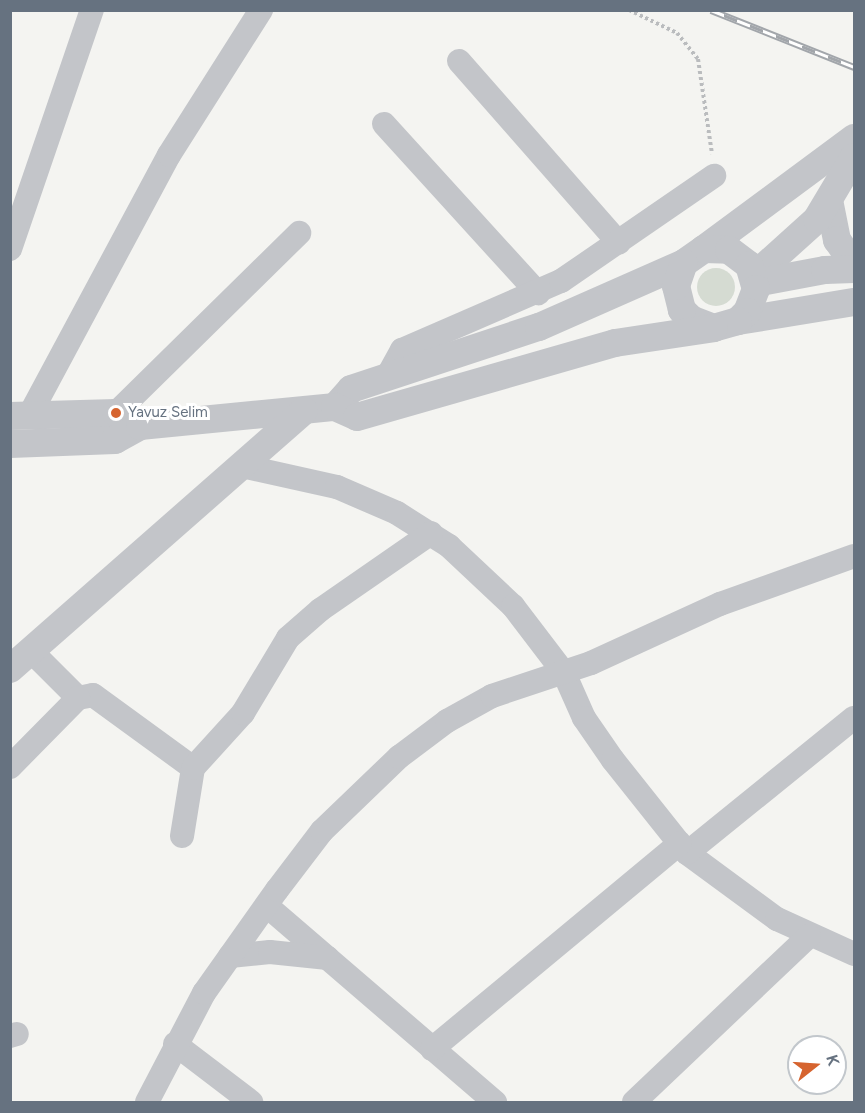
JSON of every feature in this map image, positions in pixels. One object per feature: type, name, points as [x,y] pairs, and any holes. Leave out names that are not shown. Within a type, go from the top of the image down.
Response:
[{"type":"street","points":[[10,249],[92,10]]},
{"type":"street","points":[[20,416],[169,155],[261,10]]},
{"type":"street","points":[[459,61],[619,243]]},
{"type":"street","points":[[384,124],[538,293]]},
{"type":"street","points":[[335,407],[351,389],[539,327],[694,256],[855,138]]},
{"type":"street","points":[[755,280],[817,219],[855,157]]},
{"type":"street","points":[[387,377],[402,350],[538,293],[619,243],[714,176]]},
{"type":"street","points":[[829,200],[837,240],[855,264]]},
{"type":"street","points":[[116,413],[300,233]]},
{"type":"street","points":[[729,249],[749,265],[755,280],[753,301],[726,324],[697,322],[682,310],[676,286],[694,256],[729,249]]},
{"type":"street","points":[[755,280],[825,270],[855,269]]},
{"type":"street","points":[[10,444],[115,440],[140,426],[335,407],[357,417],[615,343],[855,302]]},
{"type":"street","points":[[78,698],[20,659],[304,411]]},
{"type":"street","points":[[20,416],[116,413],[140,426]]},
{"type":"street","points":[[242,466],[338,487],[397,513],[431,533],[493,585],[564,674],[584,718],[601,743],[684,848],[745,899],[809,936],[855,954]]},
{"type":"street","points":[[182,836],[193,768],[243,713],[288,638],[320,609],[431,533]]},
{"type":"street","points":[[147,1102],[175,1044],[230,956],[322,831],[399,757],[469,708],[523,684],[564,674],[720,604],[855,556]]},
{"type":"street","points":[[10,767],[78,698],[93,695],[193,768]]},
{"type":"street","points":[[432,1048],[684,848],[855,718]]},
{"type":"street","points":[[267,906],[495,1102]]},
{"type":"street","points":[[634,1102],[809,936]]},
{"type":"street","points":[[230,956],[270,952],[328,958]]},
{"type":"street","points":[[175,1044],[251,1102]]},
{"type":"path","points":[[629,10],[677,33],[698,59],[714,176]]},
{"type":"shaded area","points":[[716,268],[730,273],[735,287],[730,301],[716,306],[702,301],[697,287],[702,273]]},
{"type":"railway","points":[[711,10],[854,67]]},
{"type":"place","name":"Yavuz Selim","points":[[116,413]]}]
